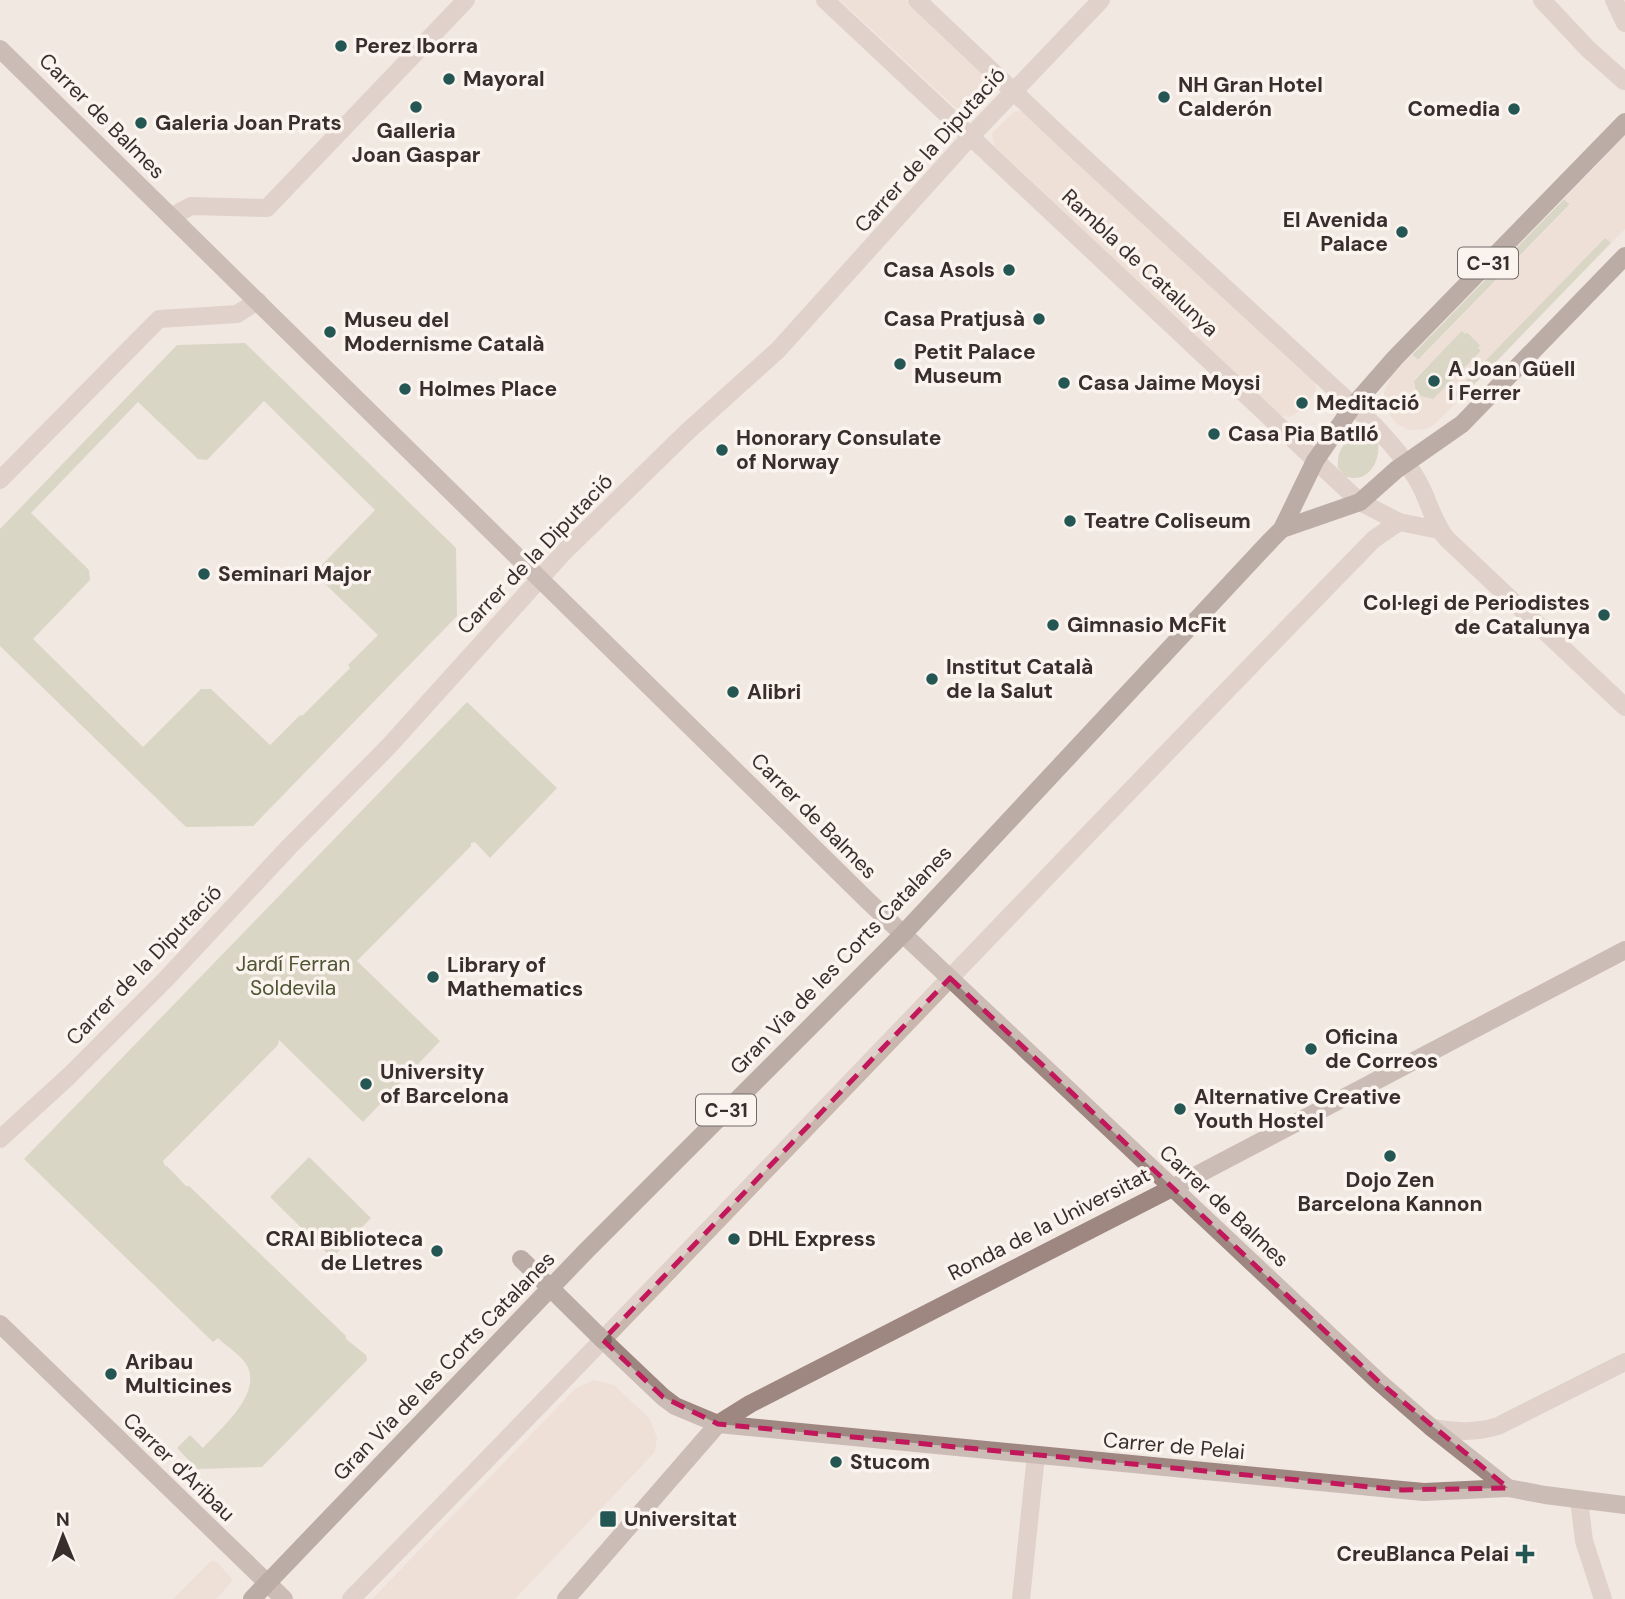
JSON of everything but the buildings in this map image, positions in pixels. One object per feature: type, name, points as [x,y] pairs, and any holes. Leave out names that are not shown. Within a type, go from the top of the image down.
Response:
[{"type":"main road","name":"Carrer de Balmes","points":[[0,49],[950,978],[1350,1356],[1432,1428],[1508,1488]]},
{"type":"main road","name":"Gran Via de les Corts Catalanes","points":[[251,1599],[550,1288],[904,934],[1282,529],[1315,461],[1353,406],[1395,358],[1625,122]]},
{"type":"main road","name":"Gran Via de les Corts Catalanes","points":[[1282,529],[1360,502],[1408,462],[1462,424],[1625,256]]},
{"type":"main road","name":"Ronda de la Universitat","points":[[566,1599],[718,1424],[785,1386],[1172,1188],[1625,950]]},
{"type":"main road","points":[[521,1259],[603,1340]]},
{"type":"main road","name":"Carrer d'Aribau","points":[[0,1324],[284,1599]]},
{"type":"main road","name":"Carrer de Pelai","points":[[603,1340],[675,1406],[718,1424],[1418,1491],[1508,1488],[1625,1505]]},
{"type":"street","points":[[171,217],[191,206],[267,208],[466,0]]},
{"type":"street","name":"Rambla de Catalunya","points":[[825,0],[1360,502],[1399,522],[1439,530]]},
{"type":"street","name":"Rambla de Catalunya","points":[[917,0],[1374,425],[1408,462],[1439,530],[1625,707]]},
{"type":"street","name":"Carrer de la Diputació","points":[[0,1139],[69,1076],[165,980],[289,847],[389,746],[540,577],[679,440],[778,350],[971,136],[1101,0]]},
{"type":"street","points":[[1542,0],[1588,49],[1625,81]]},
{"type":"street","points":[[1614,0],[1625,23]]},
{"type":"street","points":[[0,480],[159,319],[237,314],[258,301]]},
{"type":"street","points":[[351,1599],[1374,539],[1399,522]]},
{"type":"street","points":[[1432,1428],[1460,1433],[1480,1432],[1499,1426],[1625,1362]]},
{"type":"street","points":[[1021,1599],[1036,1455]]},
{"type":"street","points":[[1579,1500],[1584,1541],[1603,1599]]},
{"type":"highlighted area","points":[[950,978],[1378,1381],[1508,1488],[1402,1490],[718,1424],[663,1397],[603,1340]]},
{"type":"green space","points":[[1564,199],[1570,204],[1418,360],[1412,355]]},
{"type":"green space","points":[[1605,237],[1611,243],[1459,400],[1453,394]]},
{"type":"green space","points":[[1462,330],[1480,345],[1481,351],[1433,400],[1421,396],[1414,381]]},
{"type":"green space","points":[[245,343],[456,548],[457,616],[253,826],[186,827],[0,646],[0,529],[177,345]],"holes":[[[264,401],[375,510],[319,568],[319,578],[378,635],[348,665],[350,668],[270,745],[211,689],[201,689],[143,747],[33,639],[90,580],[89,570],[31,513],[138,402],[198,459],[207,460]]]},
{"type":"green space","points":[[1368,434],[1378,442],[1375,464],[1360,477],[1345,476],[1338,468],[1341,448],[1349,439]]},
{"type":"green space","name":"Jardí Ferran Soldevila","points":[[467,702],[557,788],[490,858],[475,842],[471,843],[357,961],[440,1041],[363,1122],[279,1040],[278,1045],[163,1161],[165,1166],[346,1336],[346,1339],[366,1355],[367,1360],[262,1467],[197,1469],[177,1448],[190,1435],[203,1448],[229,1421],[238,1410],[249,1387],[250,1375],[246,1364],[218,1338],[213,1342],[24,1159]]},
{"type":"green space","points":[[309,1157],[371,1218],[332,1258],[270,1197]]},
{"type":"shaded area","points":[[840,0],[906,0],[988,79],[988,87],[965,111],[958,110]]},
{"type":"shaded area","points":[[1014,112],[1025,112],[1315,377],[1316,393],[1297,413],[1290,417],[1276,415],[994,145],[992,133]]},
{"type":"shaded area","points":[[1625,136],[1625,229],[1611,243],[1605,238],[1454,393],[1459,400],[1434,425],[1425,429],[1409,430],[1395,423],[1384,401],[1384,392],[1391,376],[1412,355],[1419,360],[1570,205],[1564,199]],"holes":[[[1462,331],[1465,334],[1468,332],[1480,345],[1478,348],[1481,351],[1433,399],[1421,396],[1415,388],[1414,380]]]},
{"type":"shaded area","points":[[594,1380],[614,1385],[649,1418],[657,1437],[655,1452],[515,1599],[372,1599],[576,1388]]},
{"type":"shaded area","points":[[211,1561],[217,1562],[233,1580],[216,1599],[173,1599]]},
{"type":"place","name":"Perez Iborra","points":[[341,46]]},
{"type":"place","name":"Mayoral","points":[[449,79]]},
{"type":"place","name":"NH Gran Hotel Calderón","points":[[1164,97]]},
{"type":"place","name":"Galleria Joan Gaspar","points":[[416,107]]},
{"type":"place","name":"Comedia","points":[[1514,109]]},
{"type":"place","name":"Galeria Joan Prats","points":[[141,123]]},
{"type":"place","name":"El Avenida Palace","points":[[1402,232]]},
{"type":"place","name":"Casa Asols","points":[[1009,270]]},
{"type":"place","name":"Casa Pratjusà","points":[[1039,319]]},
{"type":"place","name":"Museu del Modernisme Català","points":[[330,332]]},
{"type":"place","name":"Petit Palace Museum","points":[[900,364]]},
{"type":"place","name":"A Joan Güell i Ferrer","points":[[1434,381]]},
{"type":"place","name":"Casa Jaime Moysi","points":[[1064,383]]},
{"type":"place","name":"Holmes Place","points":[[405,389]]},
{"type":"place","name":"Meditació","points":[[1302,403]]},
{"type":"place","name":"Casa Pia Batlló","points":[[1214,434]]},
{"type":"place","name":"Honorary Consulate of Norway","points":[[722,450]]},
{"type":"place","name":"Teatre Coliseum","points":[[1070,521]]},
{"type":"place","name":"Seminari Major","points":[[204,574]]},
{"type":"place","name":"Col·legi de Periodistes de Catalunya","points":[[1604,615]]},
{"type":"place","name":"Gimnasio McFit","points":[[1053,625]]},
{"type":"place","name":"Institut Català de la Salut","points":[[932,679]]},
{"type":"place","name":"Alibri","points":[[733,692]]},
{"type":"place","name":"Library of Mathematics","points":[[433,977]]},
{"type":"place","name":"Oficina de Correos","points":[[1311,1049]]},
{"type":"place","name":"University of Barcelona","points":[[366,1084]]},
{"type":"place","name":"Alternative Creative Youth Hostel","points":[[1180,1109]]},
{"type":"place","name":"Dojo Zen Barcelona Kannon","points":[[1390,1156]]},
{"type":"place","name":"DHL Express","points":[[734,1239]]},
{"type":"place","name":"CRAI Biblioteca de Lletres","points":[[437,1251]]},
{"type":"place","name":"Aribau Multicines","points":[[111,1374]]},
{"type":"place","name":"Stucom","points":[[836,1462]]},
{"type":"place","name":"Universitat","points":[[608,1519]]},
{"type":"place","name":"CreuBlanca Pelai","points":[[1525,1554]]}]
